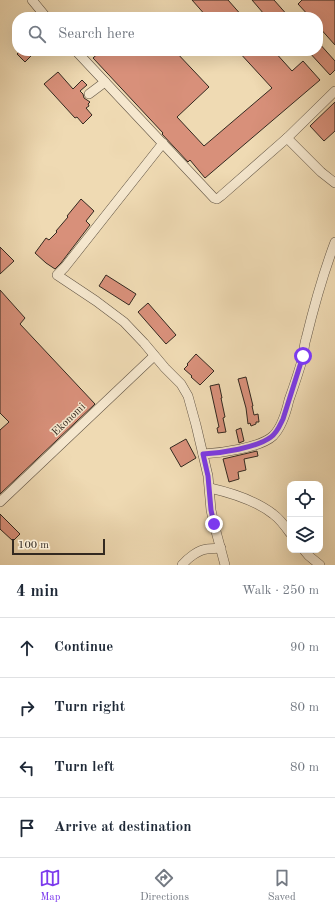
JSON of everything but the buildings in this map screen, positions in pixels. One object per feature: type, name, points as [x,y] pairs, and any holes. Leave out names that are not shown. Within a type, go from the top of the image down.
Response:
[{"type":"street","points":[[32,0],[42,12]]},
{"type":"street","points":[[81,56],[214,198],[217,199],[287,138],[335,91]]},
{"type":"street","points":[[89,94],[105,82]]},
{"type":"street","points":[[287,138],[335,183]]},
{"type":"street","points":[[163,143],[65,267],[57,275],[124,322],[181,384],[188,396],[208,476],[211,510],[225,565]]},
{"type":"street","points":[[203,454],[218,453],[253,446],[272,436],[278,429],[283,419],[296,379],[322,278],[335,242]]},
{"type":"street","name":"Ekonomi","points":[[0,502],[154,356]]},
{"type":"street","points":[[210,488],[230,493],[257,503],[273,514],[287,529]]},
{"type":"street","points":[[182,565],[186,560],[206,549],[221,548]]},
{"type":"street","points":[[306,553],[320,565]]},
{"type":"route","points":[[214,524],[211,510],[210,488],[203,454],[213,454],[253,446],[272,436],[278,429],[283,419],[303,356]]}]
